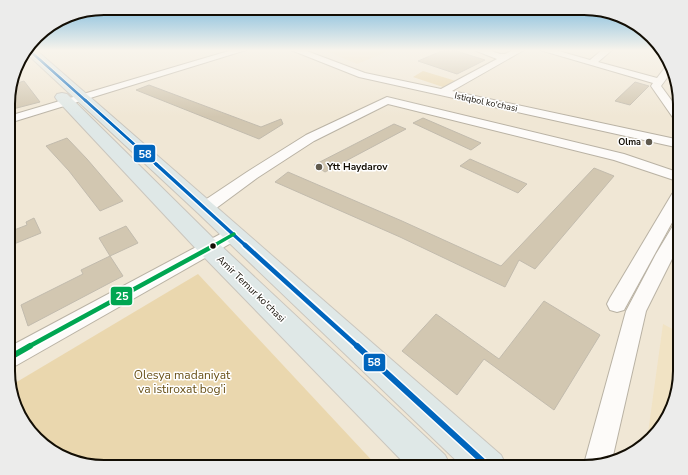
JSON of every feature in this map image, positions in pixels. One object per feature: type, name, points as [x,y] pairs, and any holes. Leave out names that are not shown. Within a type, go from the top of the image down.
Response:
[{"type":"main road","name":"Amir Temur ko'chasi","points":[[38,72],[76,101],[205,208],[481,460]]},
{"type":"main road","name":"Amir Temur ko'chasi","points":[[49,72],[209,248],[426,460]]},
{"type":"street","points":[[15,118],[170,72]]},
{"type":"street","name":"Istiqbol ko'chasi","points":[[354,72],[441,93],[673,143]]},
{"type":"street","points":[[441,93],[478,72]]},
{"type":"street","points":[[625,72],[658,81]]},
{"type":"street","points":[[666,72],[658,81],[656,86],[673,110]]},
{"type":"street","points":[[205,208],[252,175],[310,138],[387,100],[619,157],[673,176]]},
{"type":"street","points":[[617,304],[673,206]]},
{"type":"street","points":[[15,355],[234,234]]},
{"type":"street","points":[[599,458],[636,311],[673,240]]},
{"type":"shaded area","points":[[663,324],[673,329],[673,377],[668,400],[664,410],[655,425],[648,433]]},
{"type":"green space","points":[[421,72],[427,72],[456,81],[446,88],[413,77]]},
{"type":"green space","name":"Olesya madaniyat va istiroxat bog'i","points":[[198,274],[371,460],[98,460],[81,457],[59,448],[37,430],[27,416],[22,405],[16,382]]},
{"type":"building","points":[[24,81],[40,102],[15,108],[18,83]]},
{"type":"building","points":[[635,82],[649,86],[630,105],[615,101]]},
{"type":"building","points":[[149,85],[261,127],[281,119],[283,124],[259,139],[136,90]]},
{"type":"building","points":[[423,118],[481,143],[471,150],[413,123]]},
{"type":"building","points":[[394,124],[406,129],[325,172],[314,165]]},
{"type":"building","points":[[67,138],[123,201],[100,211],[69,171],[46,146]]},
{"type":"building","points":[[470,159],[527,184],[518,193],[460,166]]},
{"type":"building","points":[[594,168],[614,176],[535,269],[519,260],[505,287],[400,237],[275,182],[288,172],[501,266]]},
{"type":"building","points":[[34,218],[41,233],[15,244],[15,230],[27,225],[26,222]]},
{"type":"building","points":[[126,226],[138,243],[110,256],[99,238]]},
{"type":"building","points":[[110,256],[123,276],[28,326],[21,305],[83,274],[81,270]]},
{"type":"building","points":[[544,301],[600,335],[554,410],[484,359],[457,395],[402,351],[436,314],[499,359]]},
{"type":"transit line","name":"58","points":[[54,72],[481,460]]},
{"type":"transit line","name":"25","points":[[15,355],[234,234]]},
{"type":"place","name":"Olma","points":[[649,142]]},
{"type":"place","name":"Ytt Haydarov","points":[[319,167]]}]
